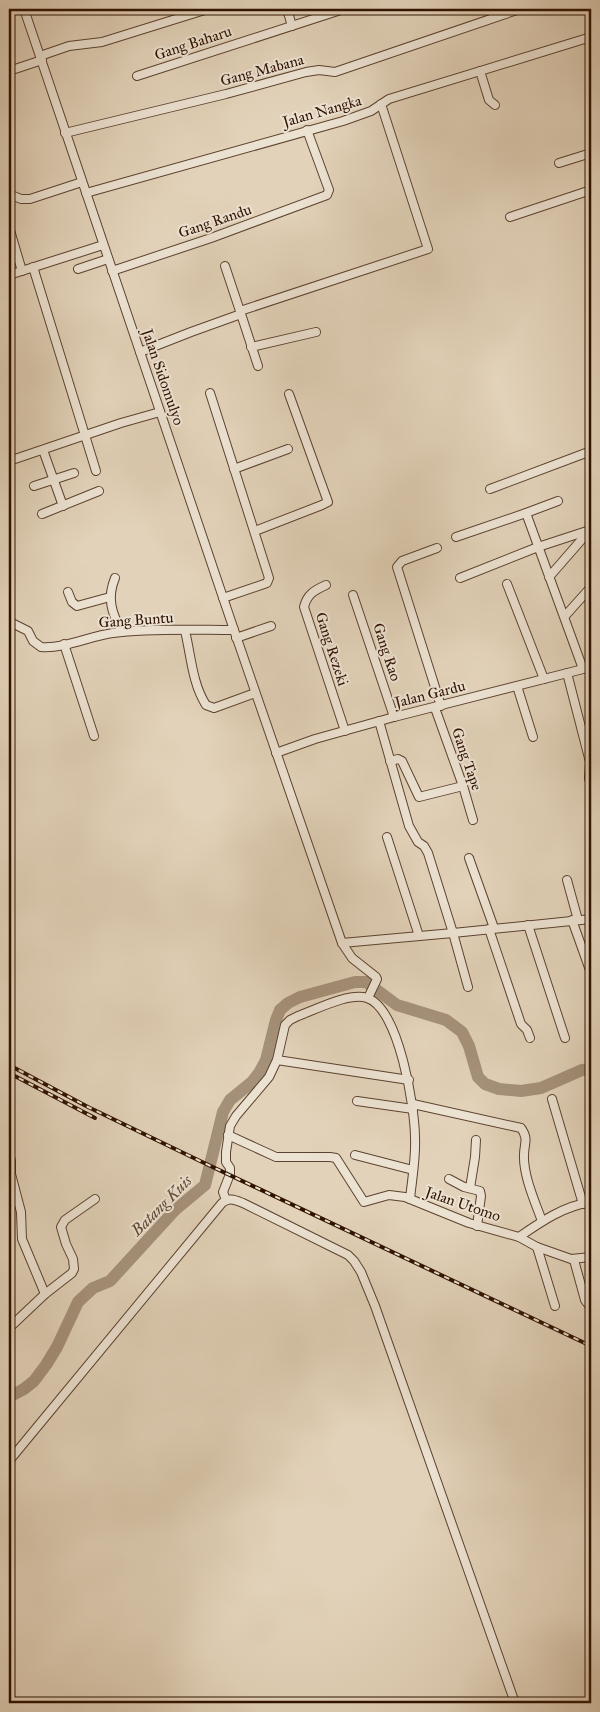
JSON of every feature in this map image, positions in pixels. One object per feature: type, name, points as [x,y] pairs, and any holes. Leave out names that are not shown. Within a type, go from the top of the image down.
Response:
[{"type":"street","name":"Jalan Sidomulyo","points":[[24,9],[255,693],[342,943]]},
{"type":"street","points":[[15,69],[69,46],[102,42],[208,9]]},
{"type":"street","points":[[287,9],[292,26]]},
{"type":"street","name":"Gang Baharu","points":[[136,76],[292,26],[315,13],[344,9]]},
{"type":"street","name":"Gang Mabana","points":[[66,134],[306,72],[319,70],[335,72],[520,9]]},
{"type":"street","name":"Jalan Nangka","points":[[86,192],[365,114],[389,99],[591,37]]},
{"type":"street","points":[[480,71],[489,100],[495,104]]},
{"type":"street","points":[[140,352],[241,313],[428,249],[381,104]]},
{"type":"street","name":"Gang Randu","points":[[112,271],[210,238],[327,195],[329,191],[307,130]]},
{"type":"street","points":[[559,163],[591,153]]},
{"type":"street","points":[[9,194],[21,199],[30,199],[82,182]]},
{"type":"street","points":[[510,217],[591,190]]},
{"type":"street","points":[[9,226],[22,271]]},
{"type":"street","points":[[9,275],[103,245]]},
{"type":"street","points":[[78,269],[108,259]]},
{"type":"street","points":[[225,266],[258,366]]},
{"type":"street","points":[[33,267],[96,471]]},
{"type":"street","points":[[251,348],[316,332]]},
{"type":"street","points":[[210,393],[269,580],[223,598]]},
{"type":"street","points":[[255,531],[322,506],[328,502],[290,394]]},
{"type":"street","points":[[9,461],[160,412]]},
{"type":"street","points":[[234,469],[288,449]]},
{"type":"street","points":[[43,450],[63,506]]},
{"type":"street","points":[[490,489],[591,452]]},
{"type":"street","points":[[34,486],[74,472]]},
{"type":"street","points":[[42,514],[99,491]]},
{"type":"street","points":[[456,537],[558,501]]},
{"type":"street","points":[[526,513],[564,616],[587,668]]},
{"type":"street","points":[[460,578],[538,547],[591,529]]},
{"type":"street","points":[[549,577],[591,529]]},
{"type":"street","name":"Gang Tape","points":[[437,548],[399,563],[397,567],[472,820]]},
{"type":"street","points":[[115,578],[110,597],[122,632]]},
{"type":"street","points":[[507,584],[544,679]]},
{"type":"street","name":"Gang Rezeki","points":[[326,585],[309,594],[305,599],[304,607],[345,731]]},
{"type":"street","points":[[564,616],[591,587]]},
{"type":"street","points":[[68,592],[72,602],[77,606],[110,597]]},
{"type":"street","name":"Gang Rao","points":[[354,595],[394,717]]},
{"type":"street","name":"Gang Buntu","points":[[9,618],[10,622],[28,631],[33,641],[41,648],[103,634],[122,632],[185,630],[235,634],[272,626]]},
{"type":"street","points":[[185,630],[197,684],[208,707],[214,708],[255,693]]},
{"type":"street","points":[[64,644],[94,736]]},
{"type":"street","name":"Jalan Gardu","points":[[276,753],[315,739],[394,717],[587,668]]},
{"type":"street","points":[[567,673],[590,762],[589,778],[591,786]]},
{"type":"street","points":[[517,686],[533,737]]},
{"type":"street","points":[[379,722],[409,826],[418,842],[426,848],[454,933],[468,987]]},
{"type":"street","points":[[390,761],[398,759],[402,761],[420,797],[463,786]]},
{"type":"street","points":[[387,837],[419,936]]},
{"type":"street","points":[[469,858],[522,1024],[530,1038]]},
{"type":"street","points":[[567,880],[575,920],[591,974]]},
{"type":"street","points":[[226,1200],[223,1192],[230,1174],[230,1168],[226,1162],[228,1134],[236,1116],[269,1077],[277,1060],[285,1025],[290,1020],[346,998],[369,995],[377,979],[371,972],[352,958],[342,943],[591,919]]},
{"type":"street","points":[[528,925],[565,1038]]},
{"type":"street","name":"Jalan Utomo","points":[[369,995],[386,1017],[409,1080],[416,1139],[410,1199],[426,1207],[478,1226],[519,1236],[537,1247],[574,1260]]},
{"type":"street","points":[[277,1060],[409,1080]]},
{"type":"street","points":[[519,1236],[553,1214],[587,1203],[552,1099]]},
{"type":"street","points":[[357,1101],[413,1106],[521,1128],[526,1144],[524,1164],[542,1221]]},
{"type":"street","points":[[228,1134],[276,1157],[336,1158],[364,1202],[389,1195],[410,1199]]},
{"type":"street","points":[[470,1188],[476,1140]]},
{"type":"street","points":[[9,1153],[11,1174],[21,1212],[22,1239],[44,1294]]},
{"type":"street","points":[[355,1155],[413,1170]]},
{"type":"street","points":[[450,1179],[481,1192],[478,1226]]},
{"type":"street","points":[[9,1328],[44,1294],[72,1273],[74,1269],[73,1259],[61,1232],[62,1224],[95,1199]]},
{"type":"street","points":[[9,1461],[226,1200],[232,1199],[243,1203],[336,1248],[348,1255],[358,1266],[369,1290],[515,1703]]},
{"type":"street","points":[[537,1247],[555,1306]]},
{"type":"street","points":[[591,1256],[574,1260],[585,1300],[591,1305]]},
{"type":"waterway","name":"Batang Kuis","points":[[9,1397],[34,1381],[46,1365],[57,1347],[78,1302],[93,1288],[110,1281],[175,1210],[205,1185],[223,1112],[230,1100],[252,1082],[259,1073],[266,1060],[280,1010],[288,1003],[300,997],[355,982],[366,982],[397,1005],[446,1020],[462,1032],[469,1046],[478,1077],[485,1084],[499,1089],[521,1091],[541,1088],[582,1070],[591,1069]]},
{"type":"railway","points":[[9,1065],[88,1107],[591,1346]]},
{"type":"railway","points":[[9,1073],[95,1118]]}]
